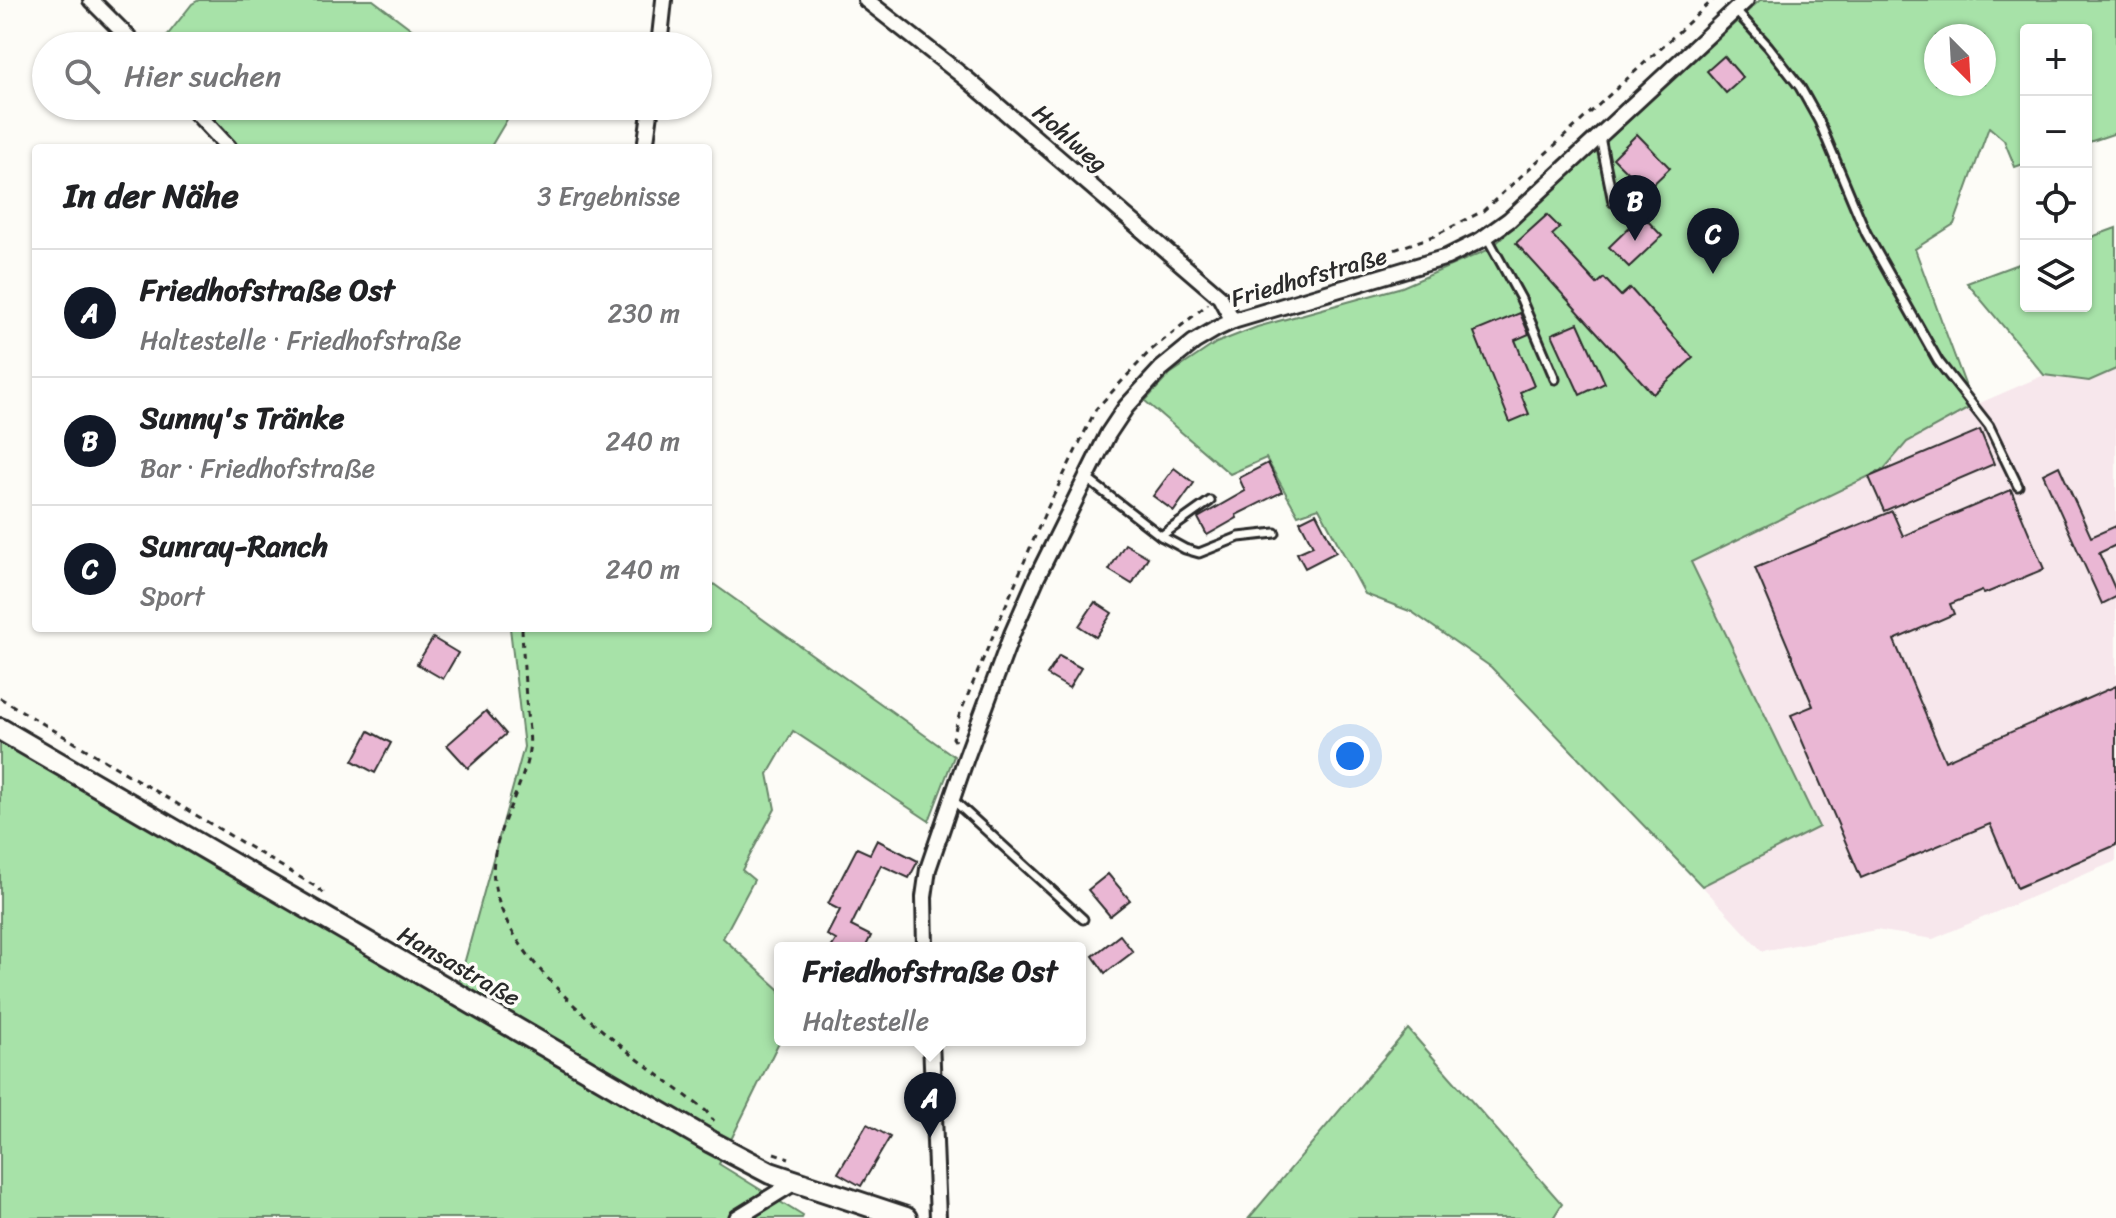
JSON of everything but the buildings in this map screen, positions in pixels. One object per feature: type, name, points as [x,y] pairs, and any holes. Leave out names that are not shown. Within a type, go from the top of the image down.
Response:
[{"type":"street","points":[[91,0],[123,32]]},
{"type":"street","points":[[661,32],[664,0]]},
{"type":"street","name":"Hohlweg","points":[[866,0],[968,80],[1220,297],[1233,321]]},
{"type":"street","name":"Friedhofstraße","points":[[925,942],[924,897],[928,869],[1012,634],[1108,434],[1143,386],[1194,342],[1233,321],[1405,271],[1447,257],[1487,237],[1741,5]]},
{"type":"street","points":[[203,120],[225,144]]},
{"type":"street","points":[[646,144],[649,120]]},
{"type":"street","name":"Hansastraße","points":[[0,729],[668,1118],[770,1173],[906,1218]]},
{"type":"street","points":[[931,1046],[938,1218]]},
{"type":"street","points":[[737,1218],[795,1182]]},
{"type":"lane","name":"Friedhofstraße","points":[[1741,5],[1800,87],[1819,121],[1866,233],[1938,361],[1989,426],[2018,486]]},
{"type":"lane","points":[[1600,137],[1613,202]]},
{"type":"lane","points":[[1487,237],[1521,299],[1555,379]]},
{"type":"lane","points":[[1086,478],[1161,536],[1199,553],[1239,537],[1275,533]]},
{"type":"lane","points":[[1161,536],[1210,501]]},
{"type":"lane","points":[[952,799],[1083,919]]},
{"type":"path","points":[[1220,297],[1362,261],[1434,236],[1483,211],[1713,0]]},
{"type":"path","points":[[522,632],[529,749],[494,858],[495,892],[502,913],[513,935],[547,978],[637,1058],[706,1111],[715,1122],[715,1128]]},
{"type":"shaded area","points":[[2116,369],[2116,861],[1933,939],[1876,930],[1762,951],[1702,886],[1819,827],[1691,561],[1884,469],[1907,442],[1973,406],[2044,375],[2089,381]]},
{"type":"green space","points":[[199,0],[373,0],[415,32],[170,32],[192,4]]},
{"type":"green space","points":[[1760,0],[2116,0],[2116,133],[2092,141],[2092,24],[2020,24],[2020,165],[2015,167],[2004,140],[1989,127],[1954,224],[1915,249],[1973,406],[1907,442],[1884,469],[1691,562],[1819,827],[1702,886],[1491,667],[1412,612],[1365,594],[1319,508],[1298,515],[1266,458],[1230,474],[1145,401],[1170,374],[1216,343],[1257,327],[1402,287],[1490,249]]},
{"type":"green space","points":[[211,120],[507,120],[492,144],[232,144]]},
{"type":"green space","points":[[2116,228],[2116,369],[2089,381],[2044,375],[1967,283],[2020,263],[2020,312],[2092,312],[2092,237]]},
{"type":"green space","points":[[712,583],[954,756],[929,821],[793,731],[768,774],[775,809],[742,870],[754,880],[723,938],[774,985],[774,1046],[777,1046],[719,1164],[802,1218],[0,1218],[0,739],[453,1004],[524,747],[510,632],[712,632]]},
{"type":"green space","points":[[1408,1029],[1562,1204],[1553,1218],[1249,1218]]},
{"type":"place","name":"Sunny's Tränke","points":[[1635,241]]},
{"type":"place","name":"Sunray-Ranch","points":[[1713,274]]},
{"type":"place","name":"Friedhofstraße Ost","points":[[930,1138]]}]
